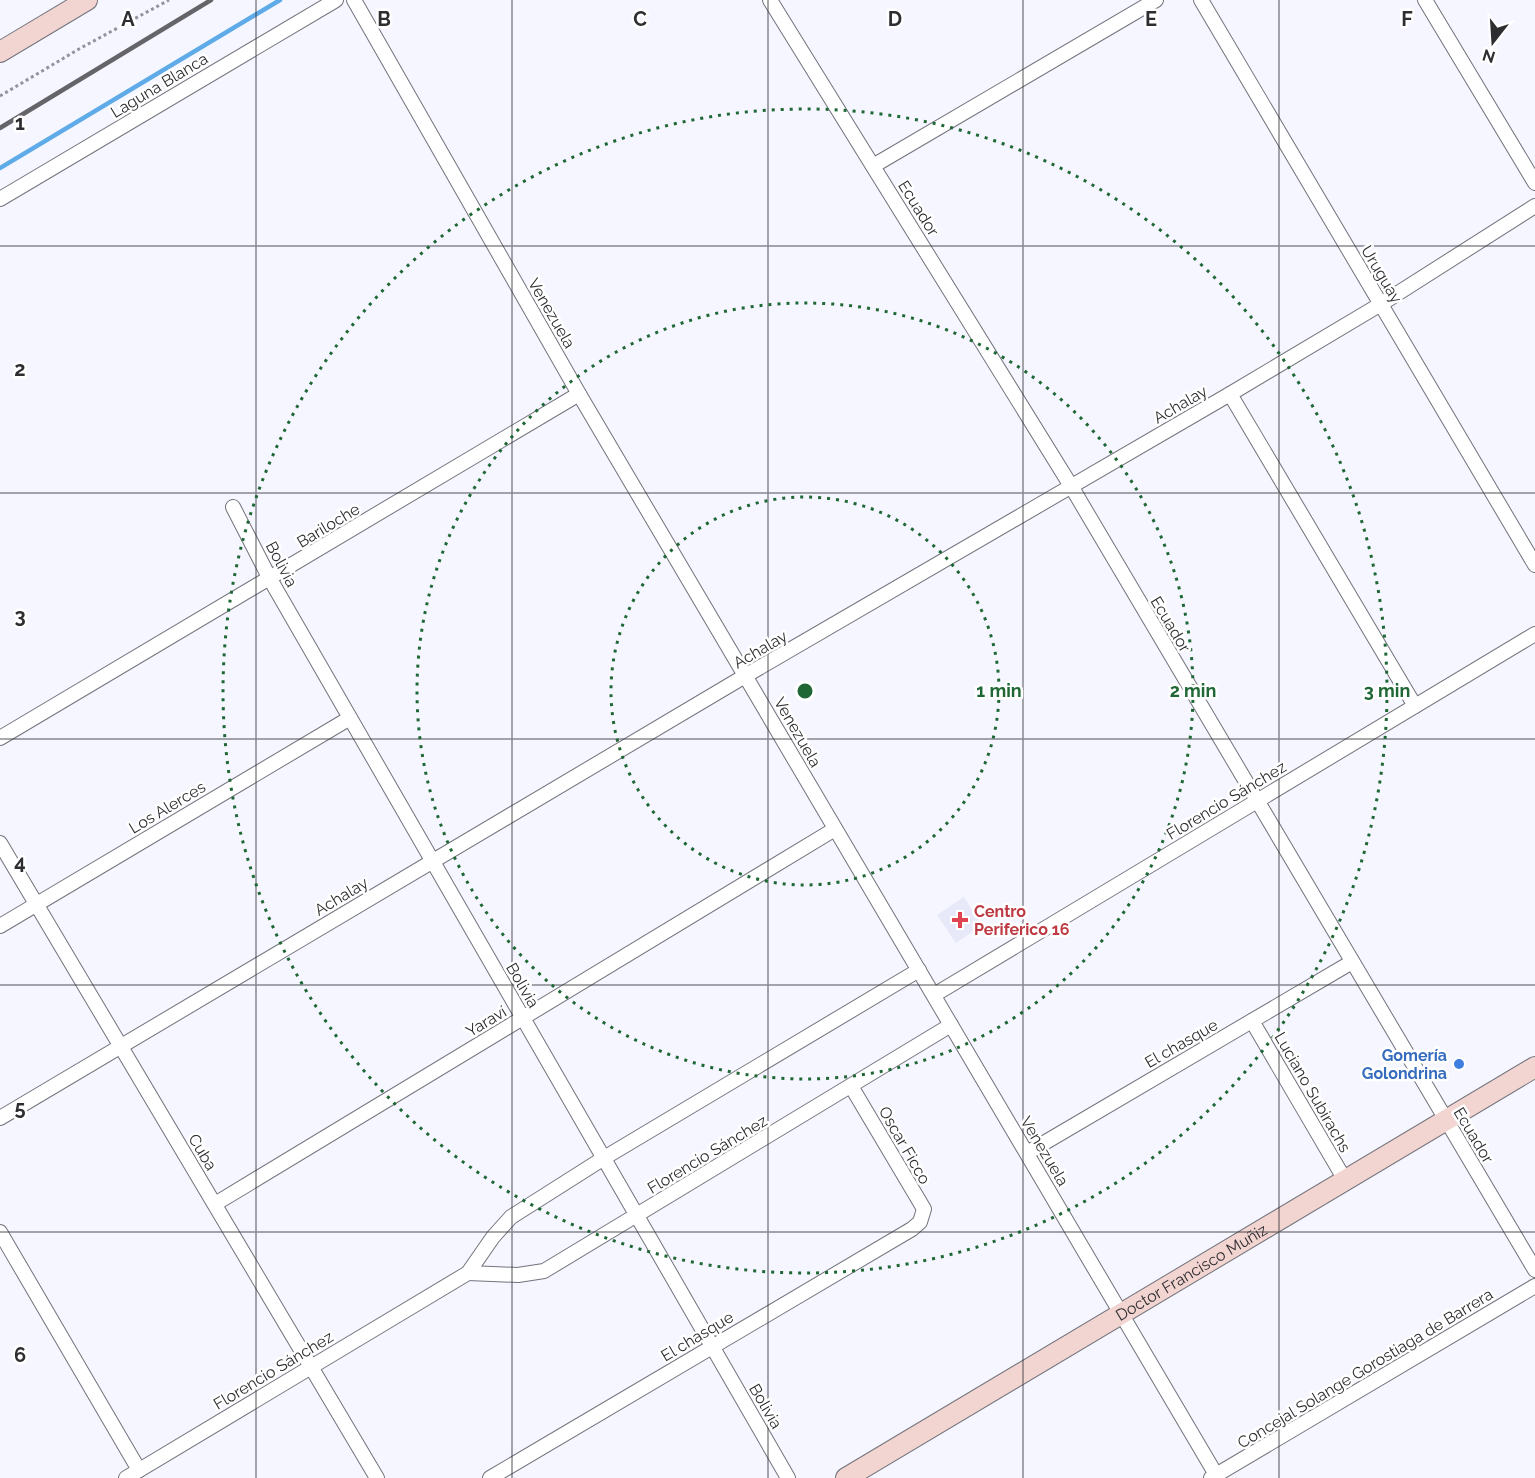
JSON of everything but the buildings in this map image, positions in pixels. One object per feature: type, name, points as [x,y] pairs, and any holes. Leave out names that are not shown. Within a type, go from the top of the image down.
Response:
[{"type":"main road","points":[[0,52],[87,0]]},
{"type":"main road","name":"Doctor Francisco Muñiz","points":[[846,1478],[1535,1067]]},
{"type":"street","name":"Laguna Blanca","points":[[0,199],[336,0]]},
{"type":"street","name":"Venezuela","points":[[354,0],[579,394],[1027,1153],[1215,1477]]},
{"type":"street","name":"Ecuador","points":[[770,0],[1071,486],[1535,1270]]},
{"type":"street","points":[[873,166],[1156,0]]},
{"type":"street","name":"Uruguay","points":[[1201,0],[1535,565]]},
{"type":"street","points":[[1425,0],[1535,183]]},
{"type":"street","name":"Achalay","points":[[0,1118],[746,676],[1230,394],[1381,304],[1535,206]]},
{"type":"street","name":"Bariloche","points":[[0,738],[579,394]]},
{"type":"street","points":[[1230,394],[1415,706]]},
{"type":"street","name":"Bolivia","points":[[233,507],[270,579],[788,1478]]},
{"type":"street","name":"Florencio Sánchez","points":[[934,995],[1535,634]]},
{"type":"street","name":"Los Alerces","points":[[0,926],[350,718]]},
{"type":"street","name":"Yaraví","points":[[215,1204],[836,829]]},
{"type":"street","name":"Cuba","points":[[0,843],[377,1478]]},
{"type":"street","name":"El chasque","points":[[1027,1153],[1352,962]]},
{"type":"street","name":"Florencio Sánchez","points":[[126,1478],[468,1272],[493,1237],[511,1217],[604,1158],[918,970]]},
{"type":"street","name":"Luciano Subirachs","points":[[1252,1021],[1345,1180]]},
{"type":"street","name":"Florencio Sánchez","points":[[468,1272],[518,1275],[544,1271],[951,1025]]},
{"type":"street","name":"Oscar Ficco","points":[[851,1086],[924,1209],[920,1222]]},
{"type":"street","name":"El chasque","points":[[490,1478],[912,1229],[920,1222]]},
{"type":"street","points":[[0,1232],[139,1470]]},
{"type":"street","name":"Concejal Solange Gorostiaga de Barrera","points":[[1215,1477],[1535,1286]]},
{"type":"path","points":[[0,96],[169,0]]},
{"type":"shaded area","name":"Centro Periferico 16","points":[[964,897],[982,925],[956,943],[937,915]]},
{"type":"waterway","points":[[0,168],[280,0]]},
{"type":"railway","points":[[0,128],[211,0]]},
{"type":"place","name":"Centro Periferico 16","points":[[960,920]]},
{"type":"place","name":"Gomería Golondrina","points":[[1459,1064]]}]
